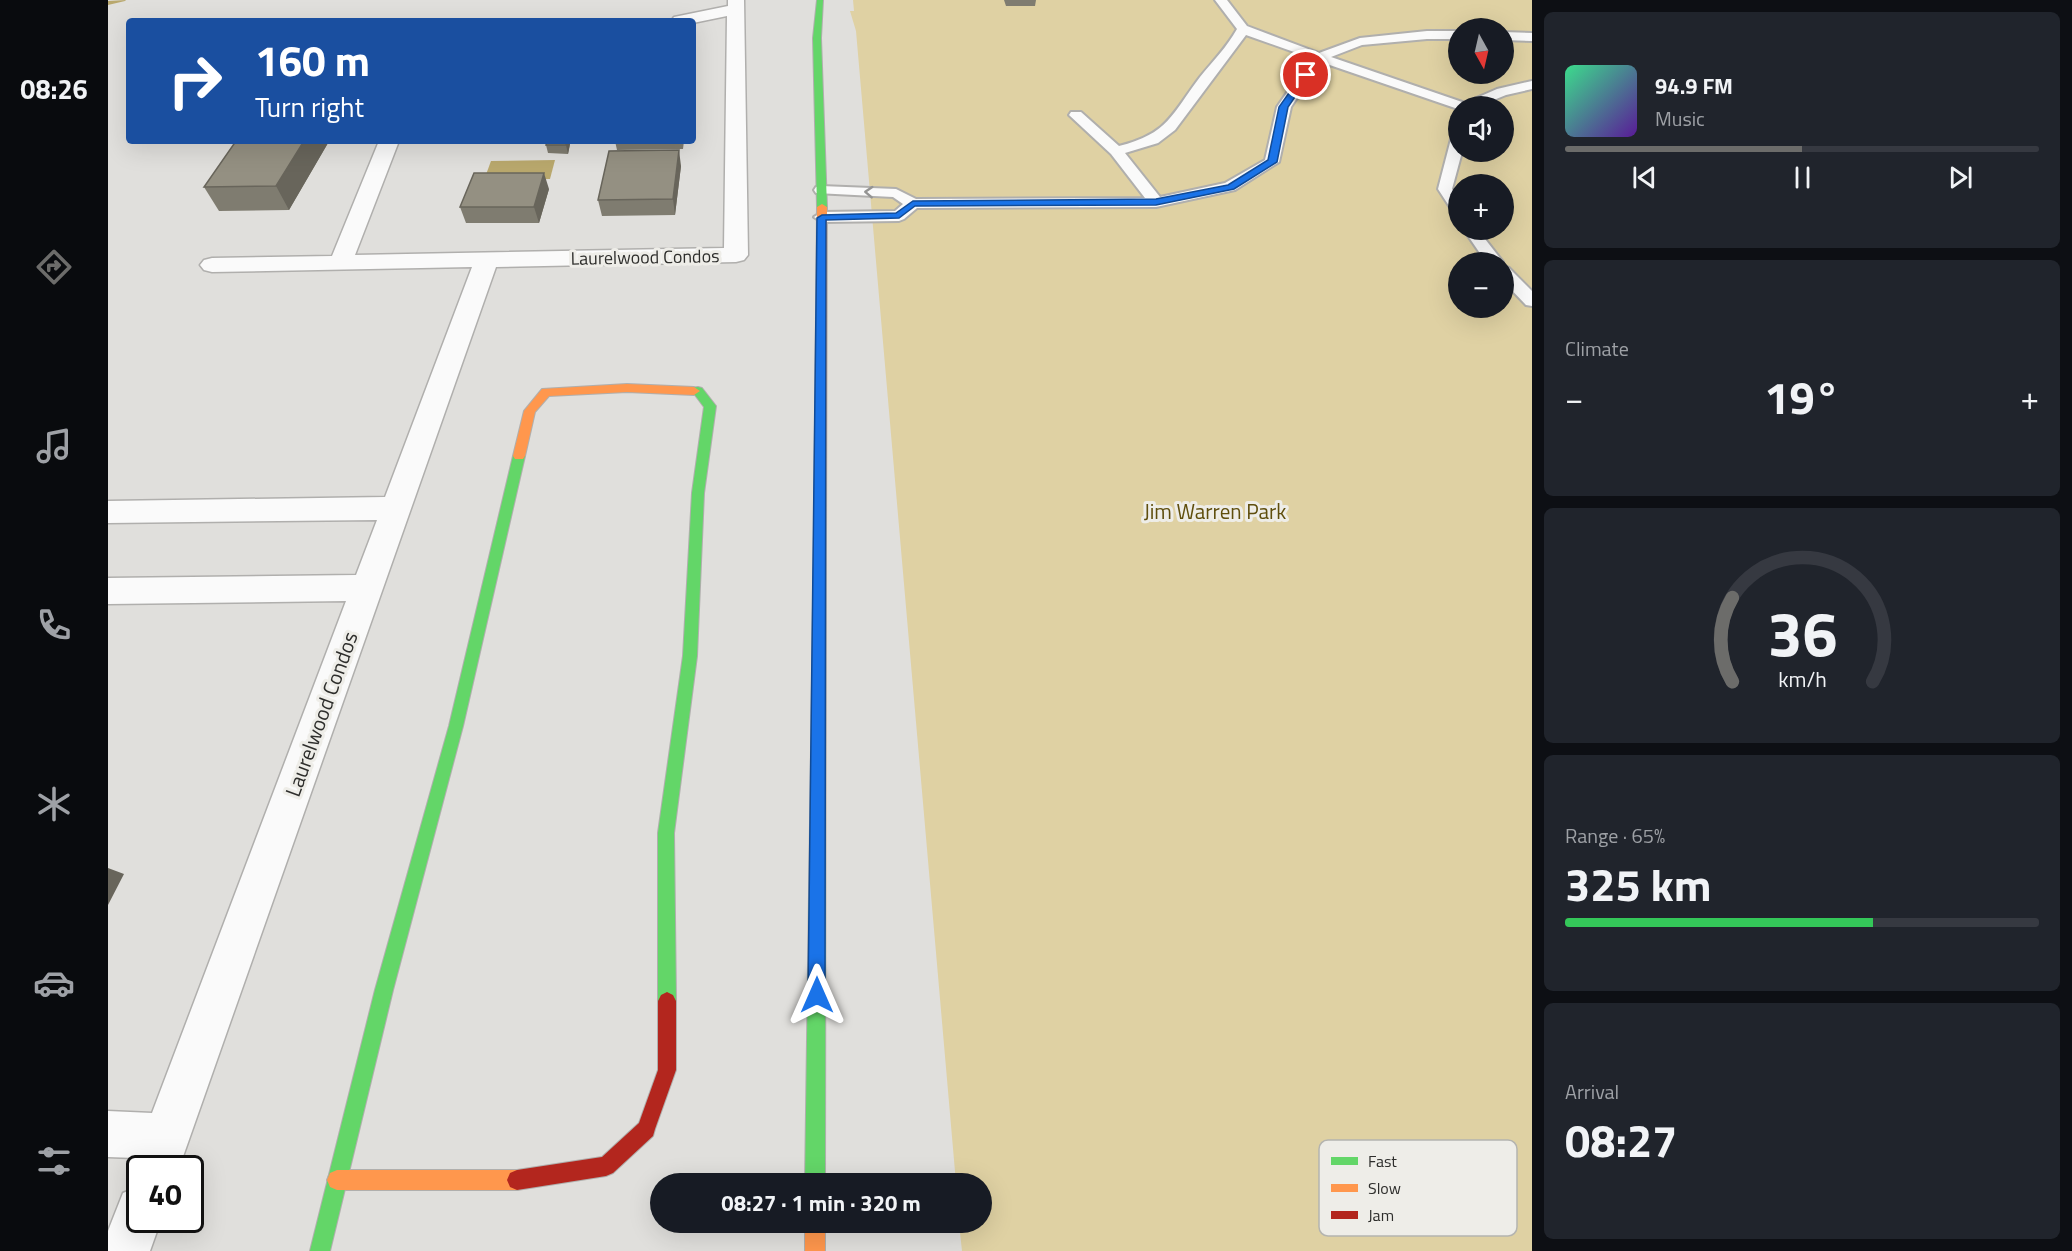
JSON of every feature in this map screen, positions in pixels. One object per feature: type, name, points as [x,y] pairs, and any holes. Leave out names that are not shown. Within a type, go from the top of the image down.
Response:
[{"type":"street","points":[[815,1173],[822,218],[817,38],[820,0]]},
{"type":"street","name":"Laurelwood Condos","points":[[212,265],[736,255],[736,4],[690,18]]},
{"type":"street","points":[[341,262],[388,144]]},
{"type":"street","name":"Laurelwood Condos","points":[[160,1153],[487,260]]},
{"type":"street","points":[[320,1251],[337,1180],[384,990],[456,726],[530,411],[546,392],[627,388],[698,391],[710,406],[699,493],[690,656],[666,832],[667,1070],[646,1129],[606,1166],[513,1181],[337,1180]]},
{"type":"street","points":[[108,512],[396,508]]},
{"type":"street","points":[[108,591],[367,588]]},
{"type":"street","points":[[108,1134],[160,1153]]},
{"type":"street","points":[[125,1251],[132,1233]]},
{"type":"street","points":[[815,1233],[815,1251]]},
{"type":"lane","points":[[1221,0],[1243,29],[1317,58],[1448,101]]},
{"type":"lane","points":[[1116,151],[1143,145],[1163,134],[1233,48],[1243,29]]},
{"type":"lane","points":[[821,190],[896,193],[913,204],[1156,202],[1230,187],[1272,162],[1284,107],[1317,58],[1360,42],[1448,35]]},
{"type":"lane","points":[[1514,36],[1532,37]]},
{"type":"lane","points":[[1493,96],[1532,85]]},
{"type":"lane","points":[[1076,115],[1116,151],[1156,202]]},
{"type":"lane","points":[[1448,177],[1445,189],[1448,194]]},
{"type":"lane","points":[[822,218],[899,216],[913,204]]},
{"type":"lane","points":[[1514,282],[1532,301]]},
{"type":"green space","name":"Jim Warren Park","points":[[853,0],[1532,0],[1532,1251],[962,1251],[960,1233],[992,1233],[992,1173],[955,1173],[856,31],[850,11],[854,11]]},
{"type":"shaded area","points":[[555,160],[550,179],[484,180],[491,161]]},
{"type":"building","points":[[234,144],[302,144],[276,186],[204,187]]},
{"type":"building","points":[[679,150],[673,199],[598,200],[609,151]]},
{"type":"building","points":[[474,173],[544,173],[534,207],[460,207]]},
{"type":"waterway","points":[[108,3],[123,0]]},
{"type":"traffic: fast","points":[[820,0],[817,38],[822,207]]},
{"type":"traffic: fast","points":[[667,1001],[666,833],[690,656],[698,493],[710,406],[698,391],[694,391]]},
{"type":"traffic: fast","points":[[320,1251],[384,990],[456,726],[519,456]]},
{"type":"traffic: fast","points":[[815,1173],[820,535]]},
{"type":"traffic: slow","points":[[820,535],[822,207]]},
{"type":"traffic: slow","points":[[519,456],[530,411],[546,392],[627,388],[694,391]]},
{"type":"traffic: slow","points":[[337,1180],[517,1180]]},
{"type":"traffic: slow","points":[[815,1233],[815,1251]]},
{"type":"traffic: jam","points":[[517,1180],[606,1166],[646,1129],[667,1070],[667,1001]]},
{"type":"route","points":[[817,995],[822,218],[899,216],[913,204],[1156,202],[1230,187],[1272,162],[1284,107],[1306,75]]}]
